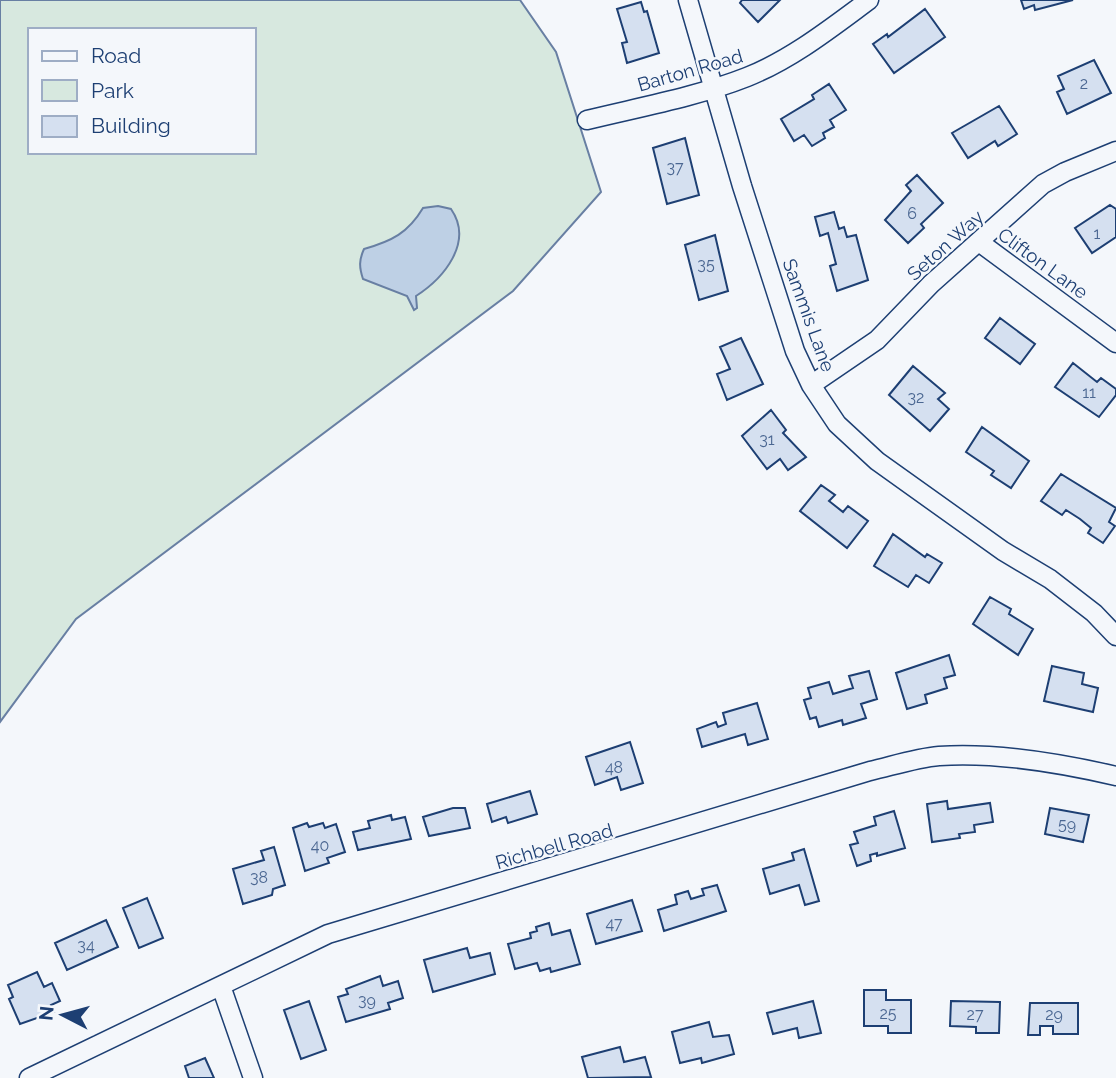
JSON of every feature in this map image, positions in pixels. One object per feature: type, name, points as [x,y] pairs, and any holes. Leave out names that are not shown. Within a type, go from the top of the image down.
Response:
[{"type":"street","name":"Sammis Lane","points":[[688,0],[791,338],[811,385],[837,424],[877,461],[1094,612],[1116,636]]},
{"type":"street","name":"Barton Road","points":[[587,120],[714,89],[785,59],[869,0]]},
{"type":"street","name":"Seton Way","points":[[811,385],[877,340],[931,284],[1044,184],[1065,172],[1116,151]]},
{"type":"street","name":"Clifton Lane","points":[[979,242],[1116,343]]},
{"type":"street","name":"Richbell Road","points":[[29,1078],[328,934],[870,771],[937,756],[975,756],[1079,767],[1116,776]]},
{"type":"street","points":[[221,986],[253,1078]]},
{"type":"green space","points":[[0,0],[520,0],[556,52],[601,192],[513,291],[76,619],[0,722]]},
{"type":"water","points":[[438,206],[451,209],[457,221],[457,246],[453,258],[437,279],[416,296],[417,308],[414,310],[407,296],[363,279],[361,257],[364,249],[383,243],[405,230],[423,208]]},
{"type":"building","points":[[742,0],[780,0],[758,22],[740,3]]},
{"type":"building","points":[[1021,0],[1073,0],[1035,10],[1034,5],[1024,9]]},
{"type":"building","points":[[641,2],[644,12],[647,11],[659,53],[627,63],[622,43],[627,42],[617,9]]},
{"type":"building","points":[[925,9],[945,37],[894,73],[873,44],[887,34],[888,37]]},
{"type":"building","points":[[1094,60],[1111,93],[1067,114],[1057,92],[1064,89],[1058,76]]},
{"type":"building","points":[[829,84],[846,110],[830,120],[834,127],[823,133],[825,138],[812,146],[804,135],[794,141],[781,119],[814,99],[812,95]]},
{"type":"building","points":[[999,106],[1017,134],[998,146],[995,141],[968,158],[952,133]]},
{"type":"building","points":[[685,138],[699,195],[667,204],[653,148]]},
{"type":"building","points":[[917,175],[943,203],[921,224],[924,228],[908,243],[885,220],[911,191],[906,185]]},
{"type":"building","points":[[1110,205],[1116,209],[1116,237],[1092,253],[1075,228]]},
{"type":"building","points":[[834,212],[839,229],[844,227],[847,237],[856,235],[868,280],[837,291],[830,266],[836,264],[828,233],[820,236],[815,217]]},
{"type":"building","points":[[715,235],[728,291],[699,300],[685,245]]},
{"type":"building","points":[[1000,318],[1035,344],[1020,364],[985,338]]},
{"type":"building","points":[[741,338],[763,384],[727,400],[717,374],[730,369],[720,347]]},
{"type":"building","points":[[1073,363],[1097,382],[1101,378],[1116,389],[1116,395],[1099,417],[1055,387]]},
{"type":"building","points":[[913,366],[945,393],[938,399],[949,409],[930,431],[889,395]]},
{"type":"building","points":[[771,410],[786,430],[783,433],[806,457],[788,470],[780,459],[767,469],[742,436]]},
{"type":"building","points":[[982,427],[1029,461],[1011,488],[991,475],[994,471],[966,452]]},
{"type":"building","points":[[1061,474],[1116,508],[1109,522],[1115,526],[1103,543],[1088,533],[1091,528],[1080,519],[1066,510],[1062,515],[1041,501]]},
{"type":"building","points":[[821,485],[835,495],[829,501],[843,512],[848,506],[868,521],[847,548],[800,511]]},
{"type":"building","points":[[893,534],[925,557],[927,554],[942,563],[929,583],[916,575],[908,587],[874,566]]},
{"type":"building","points":[[990,597],[1011,609],[1009,614],[1033,629],[1018,655],[973,624]]},
{"type":"building","points":[[949,655],[955,675],[944,678],[947,688],[925,695],[927,703],[907,709],[896,673]]},
{"type":"building","points":[[1052,666],[1084,673],[1082,684],[1098,688],[1093,712],[1044,701]]},
{"type":"building","points":[[869,671],[877,699],[861,704],[866,718],[843,725],[842,720],[819,727],[816,717],[810,719],[804,700],[811,698],[808,688],[829,682],[833,694],[853,688],[849,676]]},
{"type":"building","points":[[757,703],[768,739],[748,745],[745,734],[702,747],[697,729],[716,722],[718,727],[726,724],[723,713]]},
{"type":"building","points":[[630,742],[643,783],[621,790],[617,777],[595,785],[586,757]]},
{"type":"building","points":[[530,791],[537,814],[508,823],[506,817],[492,822],[487,804]]},
{"type":"building","points":[[947,801],[948,809],[990,803],[993,822],[974,825],[975,832],[959,834],[960,838],[932,842],[927,804]]},
{"type":"building","points":[[453,808],[465,808],[470,828],[429,836],[423,817]]},
{"type":"building","points":[[1050,808],[1089,815],[1083,842],[1045,834]]},
{"type":"building","points":[[894,811],[905,848],[877,856],[877,853],[870,855],[871,861],[857,866],[850,845],[858,843],[854,832],[876,825],[874,817]]},
{"type":"building","points":[[391,815],[392,820],[405,817],[411,839],[358,850],[353,832],[370,828],[368,821]]},
{"type":"building","points":[[307,823],[309,827],[323,823],[325,828],[336,824],[345,852],[327,858],[329,863],[305,871],[293,828]]},
{"type":"building","points":[[274,847],[285,885],[273,889],[272,895],[243,904],[233,869],[264,860],[261,851]]},
{"type":"building","points":[[804,849],[819,901],[805,905],[799,885],[770,894],[763,869],[794,860],[792,853]]},
{"type":"building","points":[[717,885],[726,911],[664,931],[658,910],[677,904],[675,895],[688,891],[691,899],[704,895],[702,889]]},
{"type":"building","points":[[147,898],[163,938],[139,948],[123,908]]},
{"type":"building","points":[[632,900],[642,931],[596,944],[587,914]]},
{"type":"building","points":[[106,920],[118,947],[67,970],[55,943]]},
{"type":"building","points":[[549,923],[552,935],[570,930],[580,964],[551,972],[550,968],[540,971],[537,963],[515,969],[508,944],[531,938],[530,933],[537,931],[536,927]]},
{"type":"building","points":[[467,948],[470,958],[490,953],[495,974],[433,992],[424,960]]},
{"type":"building","points":[[37,972],[44,987],[52,983],[60,1001],[51,1005],[54,1012],[20,1024],[9,999],[13,997],[8,985]]},
{"type":"building","points":[[380,976],[383,986],[398,981],[403,998],[388,1003],[390,1009],[346,1022],[338,997],[348,994],[346,989]]},
{"type":"building","points":[[864,990],[886,990],[886,1000],[911,1000],[911,1033],[888,1033],[888,1026],[864,1026]]},
{"type":"building","points":[[309,1001],[326,1050],[301,1059],[284,1010]]},
{"type":"building","points":[[813,1001],[821,1033],[799,1038],[797,1028],[773,1034],[767,1013]]},
{"type":"building","points":[[951,1001],[1000,1002],[999,1033],[976,1033],[976,1027],[950,1026]]},
{"type":"building","points":[[1030,1003],[1078,1003],[1078,1034],[1053,1034],[1053,1026],[1040,1026],[1040,1035],[1028,1035]]},
{"type":"building","points":[[709,1022],[713,1037],[729,1035],[734,1054],[702,1063],[701,1058],[680,1063],[672,1032]]},
{"type":"building","points":[[620,1047],[624,1062],[645,1057],[651,1077],[588,1078],[582,1057]]},
{"type":"building","points":[[205,1058],[214,1078],[189,1078],[185,1066]]}]
